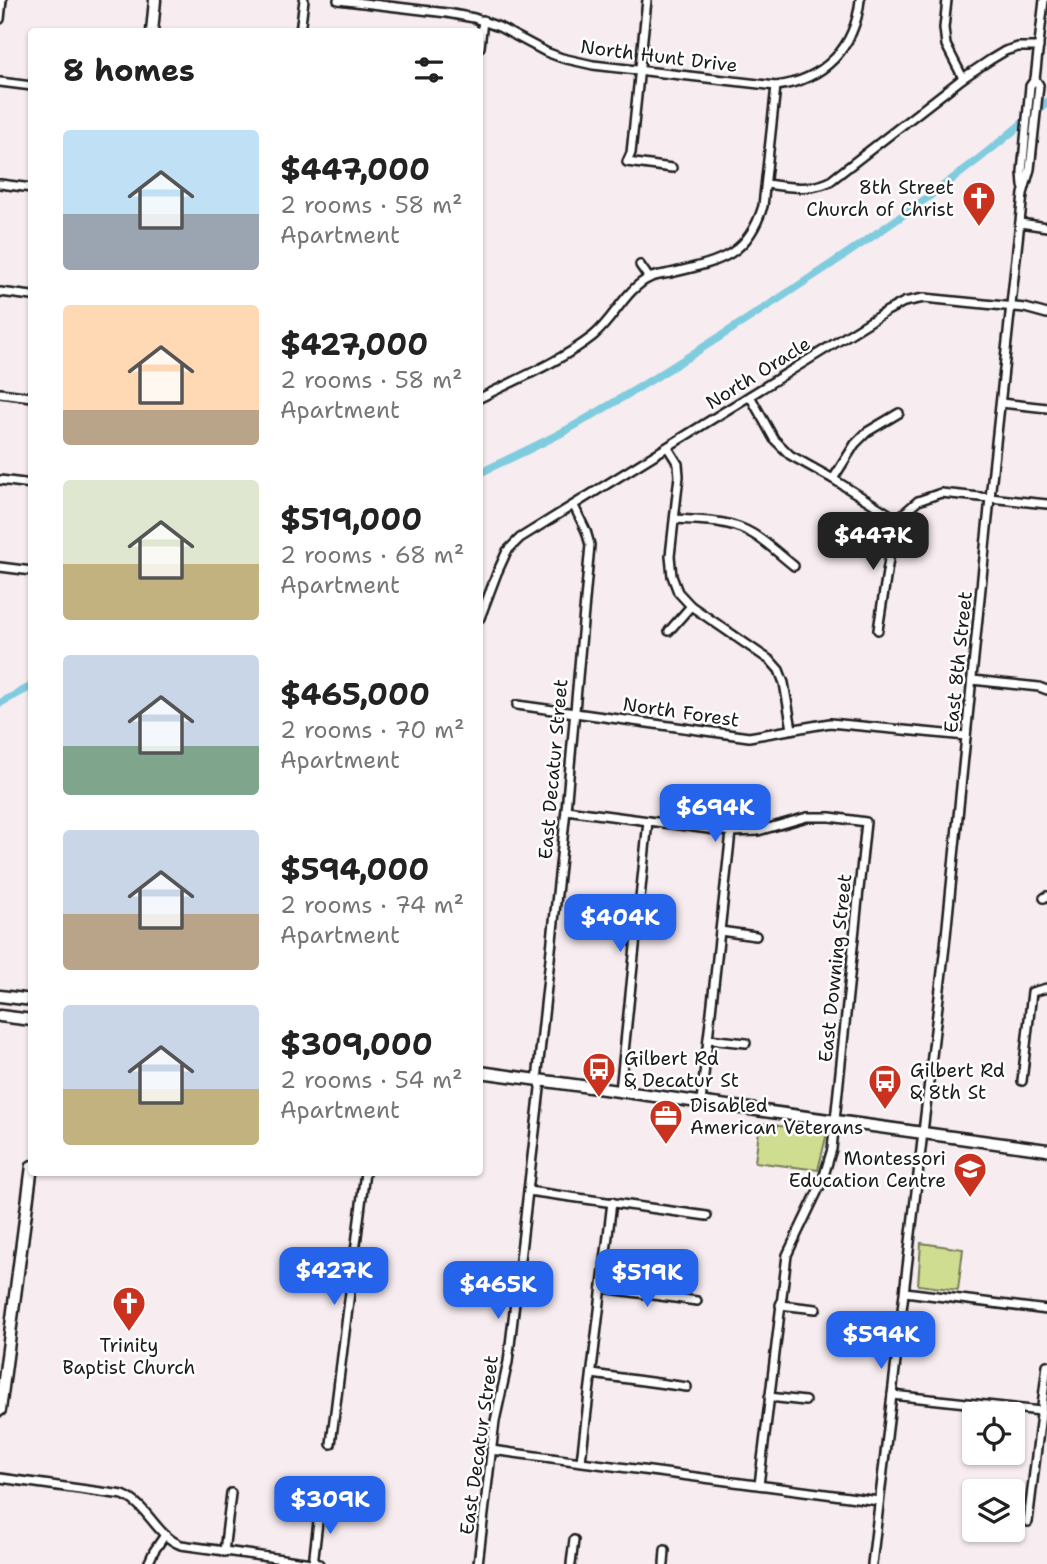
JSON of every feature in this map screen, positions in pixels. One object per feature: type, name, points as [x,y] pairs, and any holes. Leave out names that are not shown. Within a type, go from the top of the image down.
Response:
[{"type":"main road","points":[[152,28],[155,0]]},
{"type":"main road","points":[[0,996],[28,1000]]},
{"type":"main road","points":[[0,1016],[28,1020]]},
{"type":"main road","points":[[483,1072],[1047,1150]]},
{"type":"main road","points":[[0,1410],[31,1176]]},
{"type":"street","points":[[0,19],[2,0]]},
{"type":"street","points":[[300,28],[304,0]]},
{"type":"street","name":"North Hunt Drive","points":[[338,0],[483,20],[546,52],[593,65],[776,86]]},
{"type":"street","points":[[647,0],[631,153],[627,162],[672,168]]},
{"type":"street","points":[[483,396],[557,359],[593,337],[626,298],[649,278],[725,258],[750,238],[763,206],[776,86],[792,84],[812,76],[835,59],[852,30],[860,0]]},
{"type":"street","points":[[947,0],[944,28],[946,45],[963,78]]},
{"type":"street","name":"East 8th Street","points":[[872,1564],[945,946],[1019,240],[1030,86],[1035,79],[1044,0]]},
{"type":"street","points":[[482,28],[483,20]]},
{"type":"street","points":[[766,184],[803,189],[829,182],[963,78],[1005,51],[1018,47],[1039,47]]},
{"type":"street","name":"East 8th Street","points":[[1023,194],[1030,169],[1039,85],[1035,79]]},
{"type":"street","points":[[0,82],[28,86]]},
{"type":"street","points":[[0,184],[28,188]]},
{"type":"street","points":[[1020,223],[1047,227]]},
{"type":"street","points":[[640,265],[649,278]]},
{"type":"street","points":[[0,292],[28,296]]},
{"type":"street","name":"North Oracle","points":[[483,610],[507,551],[520,538],[904,302],[924,298],[1025,308],[1047,314]]},
{"type":"street","points":[[0,393],[28,396]]},
{"type":"street","points":[[750,396],[774,439],[790,455],[897,519]]},
{"type":"street","points":[[1001,403],[1047,408]]},
{"type":"street","points":[[833,479],[855,444],[867,432],[899,413]]},
{"type":"street","points":[[668,448],[678,464],[679,476],[670,556],[672,576],[678,592],[691,606],[779,670],[792,729]]},
{"type":"street","points":[[0,480],[28,484]]},
{"type":"street","points":[[878,630],[888,559],[897,519],[918,501],[941,493],[1047,504]]},
{"type":"street","name":"East Decatur Street","points":[[478,1564],[495,1421],[508,1362],[528,1191],[566,810],[590,545],[574,506]]},
{"type":"street","points":[[675,519],[737,526],[794,566]]},
{"type":"street","points":[[0,567],[28,570]]},
{"type":"street","points":[[669,631],[691,606]]},
{"type":"street","points":[[972,680],[1047,690]]},
{"type":"street","name":"North Forest","points":[[517,705],[749,737],[830,723],[966,736]]},
{"type":"street","points":[[566,810],[731,832],[702,1102]]},
{"type":"street","name":"East Downing Street","points":[[731,832],[758,831],[807,817],[866,822],[836,1121],[825,1174],[788,1249],[759,1485]]},
{"type":"street","points":[[620,1091],[648,821]]},
{"type":"street","points":[[720,931],[756,936]]},
{"type":"street","points":[[1021,1081],[1032,992],[1047,988]]},
{"type":"street","points":[[708,1039],[746,1043]]},
{"type":"street","points":[[331,1444],[364,1176]]},
{"type":"street","points":[[528,1191],[707,1216]]},
{"type":"street","points":[[581,1461],[612,1202]]},
{"type":"street","points":[[602,1288],[697,1301]]},
{"type":"street","points":[[905,1292],[1047,1310]]},
{"type":"street","points":[[780,1305],[816,1309]]},
{"type":"street","points":[[1028,1522],[1047,1365]]},
{"type":"street","points":[[592,1374],[687,1387]]},
{"type":"street","points":[[892,1395],[1041,1411]]},
{"type":"street","points":[[769,1397],[805,1401]]},
{"type":"street","points":[[491,1450],[879,1501]]},
{"type":"street","points":[[0,1478],[112,1492],[131,1499],[169,1540],[181,1545],[319,1564]]},
{"type":"street","points":[[131,1499],[137,1491]]},
{"type":"street","points":[[224,1552],[231,1493]]},
{"type":"street","points":[[313,1564],[320,1504]]},
{"type":"street","points":[[148,1564],[165,1535]]},
{"type":"street","points":[[571,1564],[574,1540]]},
{"type":"street","points":[[664,1564],[665,1550]]},
{"type":"green space","points":[[760,1123],[827,1133],[818,1170],[755,1162]]},
{"type":"green space","points":[[921,1243],[963,1249],[958,1290],[918,1285]]},
{"type":"waterway","points":[[483,472],[579,423],[748,319],[929,196],[989,151],[1047,102]]},
{"type":"waterway","points":[[0,703],[28,688]]},
{"type":"place","name":"8th Street Church of Christ","points":[[979,228]]},
{"type":"place","name":"Gilbert Rd & Decatur St","points":[[599,1099]]},
{"type":"place","name":"Gilbert Rd & 8th St","points":[[885,1111]]},
{"type":"place","name":"Disabled American Veterans","points":[[666,1146]]},
{"type":"place","name":"Montessori Education Centre","points":[[970,1199]]},
{"type":"place","name":"Trinity Baptist Church","points":[[129,1333]]}]
